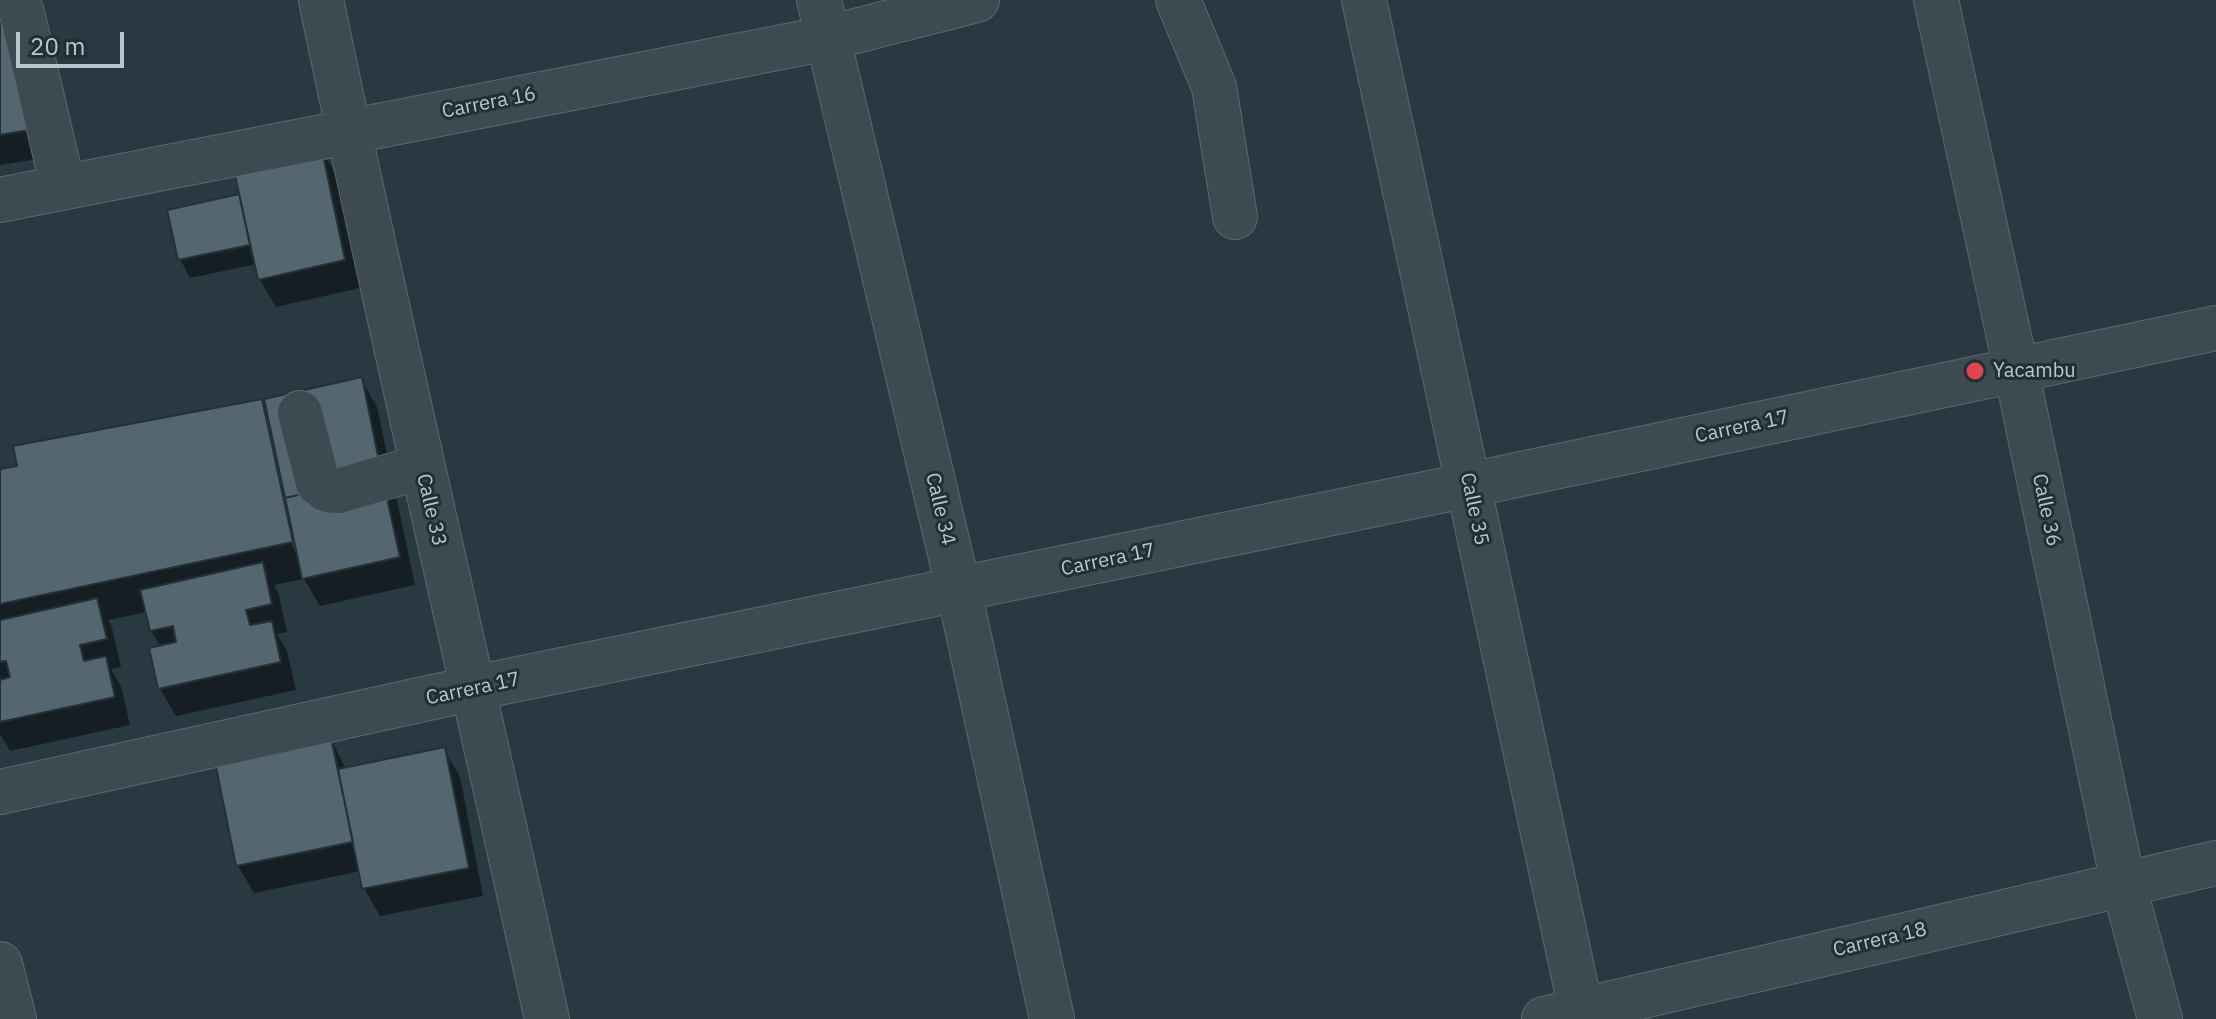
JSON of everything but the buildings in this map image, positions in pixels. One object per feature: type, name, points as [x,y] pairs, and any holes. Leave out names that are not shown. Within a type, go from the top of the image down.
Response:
[{"type":"street","points":[[17,0],[63,187]]},
{"type":"street","name":"Calle 33","points":[[321,0],[421,467],[474,688],[547,1019]]},
{"type":"street","name":"Carrera 16","points":[[0,200],[348,131],[824,19],[977,0]]},
{"type":"street","points":[[1178,0],[1214,87],[1235,217]]},
{"type":"street","name":"Calle 35","points":[[1364,0],[1469,485],[1569,1016]]},
{"type":"street","name":"Calle 36","points":[[1936,0],[2123,883],[2160,1019]]},
{"type":"street","name":"Calle 34","points":[[824,19],[959,591],[1052,1019]]},
{"type":"street","name":"Carrera 17","points":[[0,792],[474,688],[959,591],[2215,330]]},
{"type":"street","points":[[300,413],[318,483],[327,490],[338,491],[421,467]]},
{"type":"street","name":"Carrera 18","points":[[1569,1016],[2216,863]]},
{"type":"street","points":[[0,964],[14,1019]]},
{"type":"place","name":"Yacambu","points":[[1975,371]]}]
